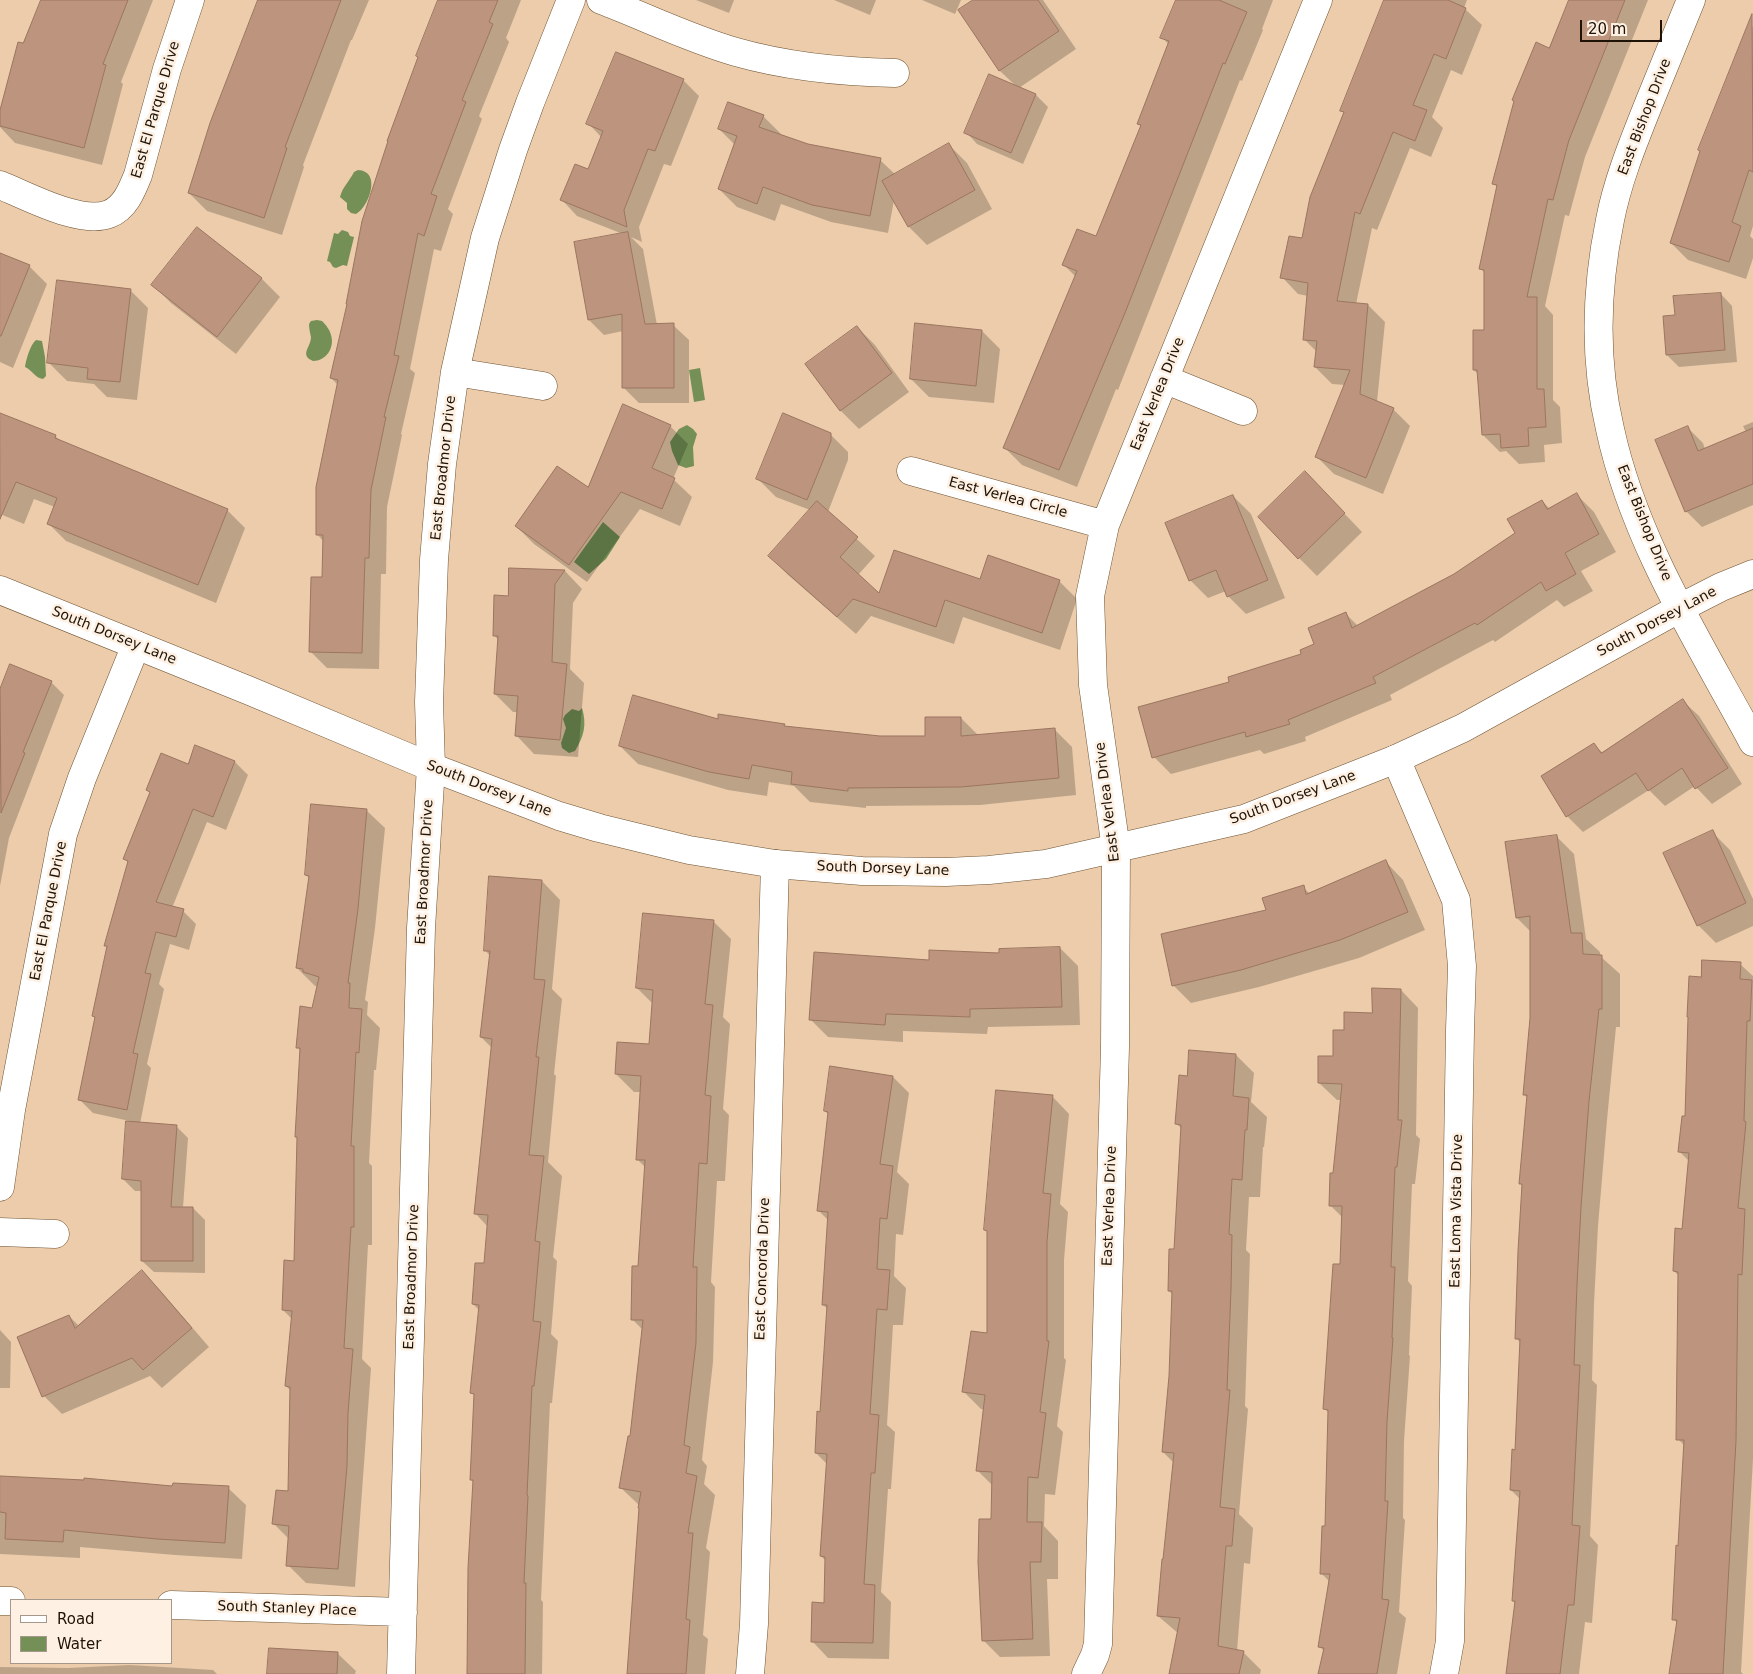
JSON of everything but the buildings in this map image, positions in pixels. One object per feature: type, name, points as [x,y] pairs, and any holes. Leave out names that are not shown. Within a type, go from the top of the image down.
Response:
[{"type":"street","name":"East El Parque Drive","points":[[0,185],[77,216],[94,217],[110,214],[123,203],[138,175],[167,68],[190,0]]},
{"type":"street","name":"East Broadmor Drive","points":[[401,1674],[421,928],[431,767],[429,702],[434,550],[442,464],[455,372],[481,256],[501,185],[530,103],[571,0]]},
{"type":"street","points":[[601,0],[710,43],[761,59],[820,70],[895,73]]},
{"type":"street","name":"East Verlea Drive","points":[[1086,1674],[1095,1656],[1098,1644],[1115,1047],[1116,849],[1092,685],[1090,596],[1105,525],[1318,0]]},
{"type":"street","name":"East Bishop Drive","points":[[1691,0],[1622,172],[1610,218],[1599,305],[1600,349],[1609,428],[1626,486],[1652,550],[1680,608],[1753,742]]},
{"type":"street","points":[[455,372],[543,386]]},
{"type":"street","points":[[1164,379],[1243,411]]},
{"type":"street","name":"East Verlea Circle","points":[[911,471],[1105,525]]},
{"type":"street","name":"South Dorsey Lane","points":[[0,590],[431,767],[559,816],[689,850],[775,864],[904,872],[989,870],[1046,864],[1244,819],[1396,759],[1463,728],[1680,608],[1753,574]]},
{"type":"street","name":"East El Parque Drive","points":[[0,1187],[11,1110],[63,834],[82,778],[136,645]]},
{"type":"street","name":"East Loma Vista Drive","points":[[1396,759],[1456,900],[1462,966],[1459,1050],[1450,1641],[1444,1674]]},
{"type":"street","name":"East Concorda Drive","points":[[750,1674],[754,1604],[775,864]]},
{"type":"street","points":[[0,1232],[55,1234]]},
{"type":"street","name":"South Stanley Place","points":[[172,1605],[403,1612]]},
{"type":"water","points":[[358,170],[370,176],[371,190],[365,204],[356,214],[351,213],[347,209],[347,203],[340,197],[354,172]]},
{"type":"water","points":[[342,230],[354,237],[347,266],[343,265],[336,268],[327,261],[334,233],[338,234]]},
{"type":"water","points":[[311,321],[322,321],[329,329],[332,345],[322,359],[313,361],[309,359],[306,353],[311,341],[309,324]]},
{"type":"water","points":[[36,340],[42,341],[45,357],[46,376],[43,379],[25,367],[30,349]]},
{"type":"water","points":[[700,368],[705,400],[694,402],[689,370]]},
{"type":"water","points":[[687,425],[697,434],[693,447],[694,466],[686,468],[678,465],[670,442],[679,429]]},
{"type":"water","points":[[603,522],[620,537],[606,559],[589,574],[574,562]]},
{"type":"water","points":[[582,708],[584,725],[581,740],[575,751],[569,753],[562,748],[561,743],[566,728],[563,719],[572,709],[579,711]]}]
